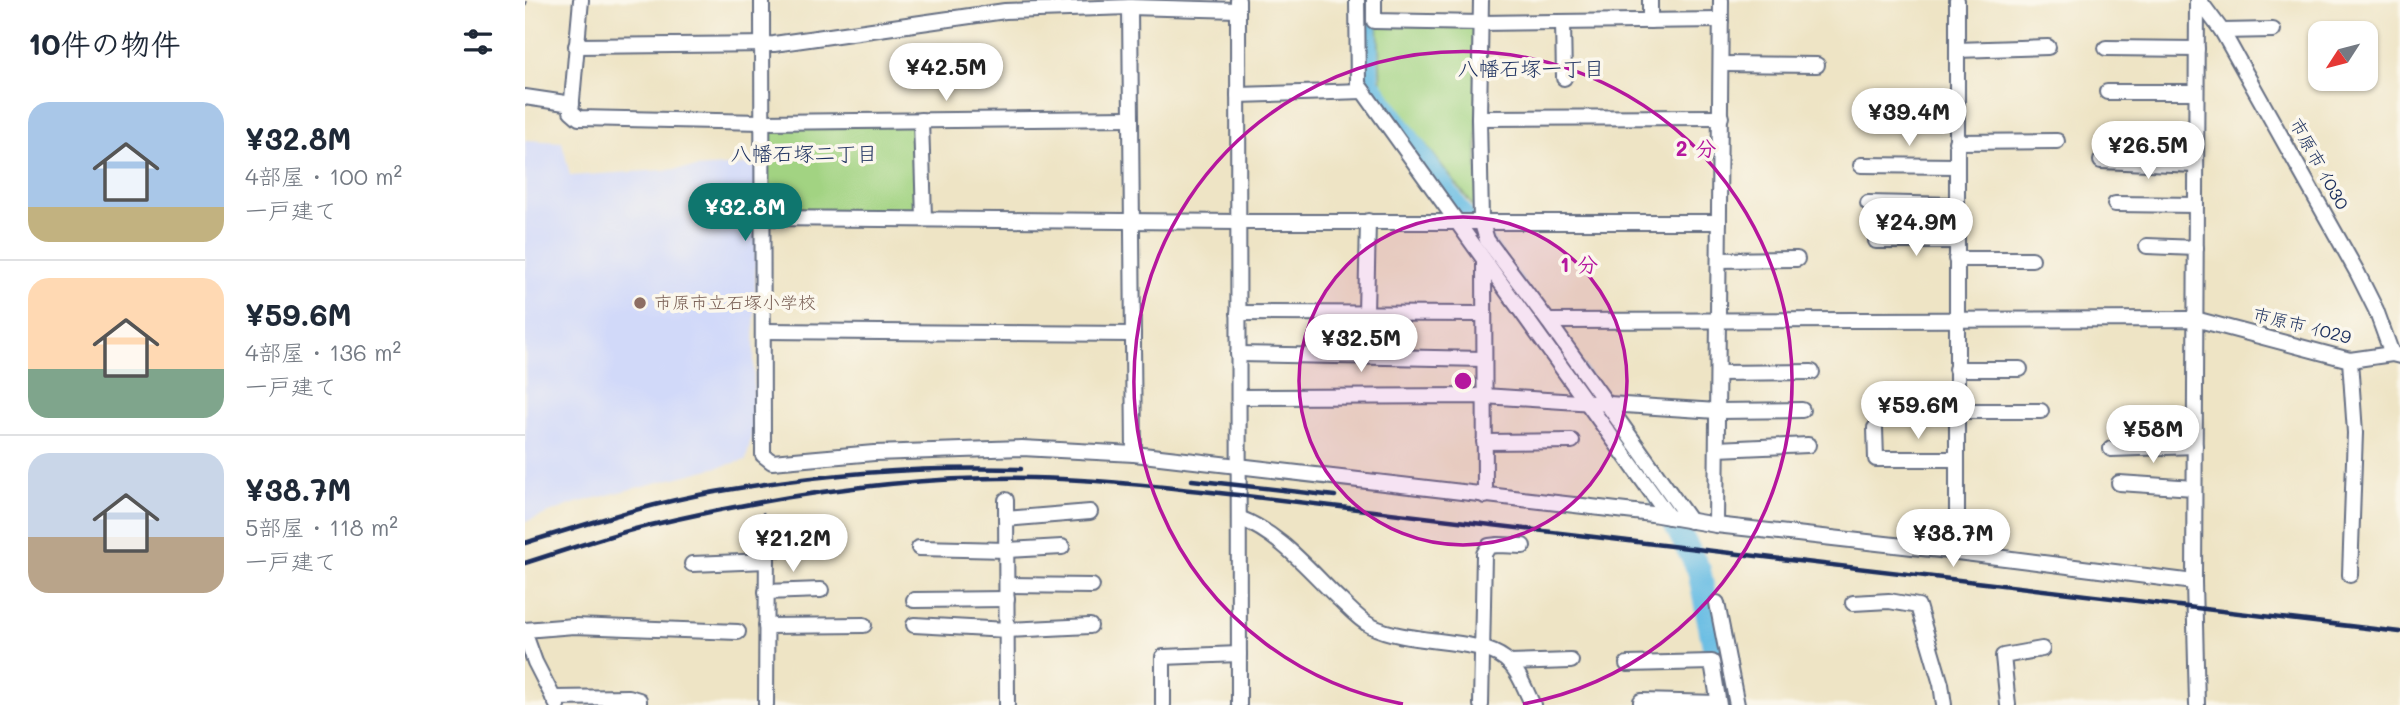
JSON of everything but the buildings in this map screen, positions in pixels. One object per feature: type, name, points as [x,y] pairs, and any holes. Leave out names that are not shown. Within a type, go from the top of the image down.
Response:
[{"type":"street","points":[[581,0],[571,111],[579,118],[762,122],[1131,118]]},
{"type":"street","points":[[762,0],[763,455],[772,463],[874,453],[1022,448],[1134,454],[2194,582]]},
{"type":"street","points":[[1357,0],[1358,84],[1669,517]]},
{"type":"street","points":[[1374,0],[1374,21],[1481,23],[1721,20]]},
{"type":"street","points":[[1481,0],[1481,220],[1487,240],[1690,521]]},
{"type":"street","points":[[1650,0],[1650,21]]},
{"type":"street","points":[[1716,525],[1721,0]]},
{"type":"street","points":[[1957,0],[1957,552]]},
{"type":"street","points":[[2197,705],[2194,488],[2198,0]]},
{"type":"street","name":"市原市 ｲ030","points":[[2198,0],[2222,31],[2357,272],[2396,355]]},
{"type":"street","points":[[576,46],[774,44],[1005,5],[1238,5],[1239,705]]},
{"type":"street","points":[[1130,6],[1134,454]]},
{"type":"street","points":[[1563,22],[1564,78]]},
{"type":"street","points":[[2222,31],[2273,30]]},
{"type":"street","points":[[1957,50],[2048,47]]},
{"type":"street","points":[[2106,48],[2197,49]]},
{"type":"street","points":[[1721,64],[1817,65]]},
{"type":"street","points":[[1238,95],[1363,91]]},
{"type":"street","points":[[2106,92],[2196,92]]},
{"type":"street","points":[[525,97],[572,104]]},
{"type":"street","points":[[1479,118],[1721,117]]},
{"type":"street","points":[[921,120],[924,218]]},
{"type":"street","points":[[1956,142],[2057,141]]},
{"type":"street","points":[[2101,161],[2196,165]]},
{"type":"street","points":[[1861,165],[1956,166]]},
{"type":"street","points":[[1868,203],[1955,205]]},
{"type":"street","points":[[2115,204],[2196,205]]},
{"type":"street","points":[[763,218],[1719,222]]},
{"type":"street","points":[[1366,313],[1368,221]]},
{"type":"street","points":[[1876,241],[1956,241]]},
{"type":"street","points":[[2147,246],[2196,248]]},
{"type":"street","points":[[1956,258],[2032,259]]},
{"type":"street","points":[[1719,260],[1797,259]]},
{"type":"street","points":[[1484,261],[1485,496]]},
{"type":"street","points":[[1238,313],[1484,314]]},
{"type":"street","name":"市原市 ｲ029","points":[[1548,321],[2196,319],[2350,360],[2396,355]]},
{"type":"street","points":[[763,331],[1133,334]]},
{"type":"street","points":[[1238,354],[1484,359]]},
{"type":"street","points":[[2350,360],[2355,433],[2350,575]]},
{"type":"street","points":[[1956,369],[2021,369]]},
{"type":"street","points":[[1718,373],[1812,372]]},
{"type":"street","points":[[1238,397],[1484,396],[1717,411],[1802,410]]},
{"type":"street","points":[[1957,411],[2041,411]]},
{"type":"street","points":[[1875,428],[1876,459],[1957,458]]},
{"type":"street","points":[[1484,442],[1572,441]]},
{"type":"street","points":[[1717,449],[1808,446]]},
{"type":"street","points":[[2111,449],[2195,446]]},
{"type":"street","points":[[2119,484],[2194,488]]},
{"type":"street","points":[[1006,500],[1007,705]]},
{"type":"street","points":[[1006,519],[1090,513]]},
{"type":"street","points":[[1239,518],[1258,525],[1369,625],[1402,638],[1481,648],[1504,658],[1514,669],[1533,705]]},
{"type":"street","points":[[1481,705],[1484,554],[1489,547],[1498,545],[1523,546]]},
{"type":"street","points":[[919,548],[1007,550],[1062,547]]},
{"type":"street","points":[[692,564],[767,549],[821,548]]},
{"type":"street","points":[[766,705],[767,549]]},
{"type":"street","points":[[914,600],[1092,586]]},
{"type":"street","points":[[766,592],[821,590]]},
{"type":"street","points":[[1853,603],[1889,601],[1918,606],[1941,684],[1944,705]]},
{"type":"street","points":[[1717,603],[1737,705]]},
{"type":"street","points":[[766,626],[864,625]]},
{"type":"street","points":[[914,625],[1007,630],[1090,626]]},
{"type":"street","points":[[639,705],[639,700],[629,697],[555,701],[534,662],[525,632],[574,626],[738,632]]},
{"type":"street","points":[[2008,705],[2003,656],[2042,649]]},
{"type":"street","points":[[1163,705],[1163,657],[1239,654]]},
{"type":"street","points":[[1509,663],[1571,661]]},
{"type":"street","points":[[1627,664],[1711,662],[1719,704],[1641,701],[1641,705]]},
{"type":"path","points":[[525,6],[527,0]]},
{"type":"shaded area","name":"市原市立石塚小学校","points":[[525,140],[562,142],[570,176],[757,164],[753,429],[746,460],[576,503],[525,522]]},
{"type":"green space","points":[[1378,24],[1478,26],[1477,211],[1381,87]]},
{"type":"green space","points":[[918,124],[921,215],[766,214],[766,125]]},
{"type":"waterway","points":[[1365,0],[1367,82],[1608,421]]},
{"type":"waterway","points":[[1661,497],[1699,570],[1722,687]]},
{"type":"railway","points":[[525,543],[667,502],[753,486],[906,470],[1021,469]]},
{"type":"railway","points":[[525,563],[647,526],[790,497],[935,480],[1032,478],[1135,484],[1238,495],[2400,632]]},
{"type":"railway","points":[[1192,480],[1335,496]]},
{"type":"place","name":"市原市立石塚小学校","points":[[640,303]]},
{"type":"district","name":"八幡石塚一丁目","points":[[1531,69]]},
{"type":"district","name":"八幡石塚二丁目","points":[[804,154]]}]
